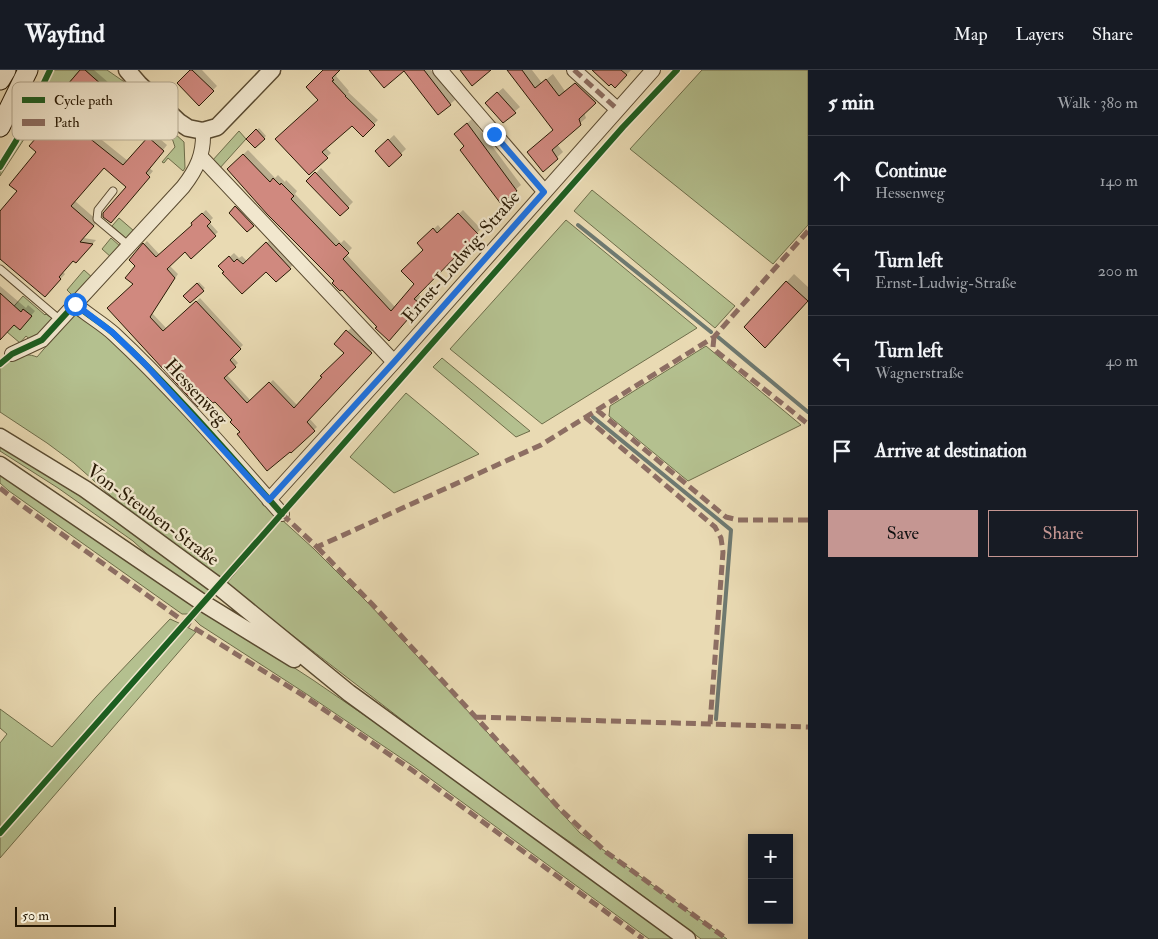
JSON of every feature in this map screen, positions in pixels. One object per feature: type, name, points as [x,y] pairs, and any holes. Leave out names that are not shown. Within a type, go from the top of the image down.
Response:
[{"type":"main road","points":[[0,80],[6,70]]},
{"type":"main road","points":[[22,82],[28,70]]},
{"type":"main road","points":[[0,127],[12,103]]},
{"type":"street","points":[[116,70],[136,82]]},
{"type":"street","points":[[127,70],[137,82]]},
{"type":"street","points":[[178,121],[188,128],[203,131],[217,127],[272,70]]},
{"type":"street","points":[[440,70],[544,192]]},
{"type":"street","points":[[574,70],[617,109]]},
{"type":"street","name":"Ernst-Ludwig-Straße","points":[[269,500],[653,70]]},
{"type":"street","points":[[12,354],[42,340],[189,179],[201,157],[204,143],[203,131]]},
{"type":"street","points":[[201,157],[394,362]]},
{"type":"street","name":"Hessenweg","points":[[75,304],[112,332],[144,363],[282,514]]},
{"type":"street","name":"Von-Steuben-Straße","points":[[0,437],[85,489],[128,520],[218,586],[349,692]]},
{"type":"street","points":[[0,465],[202,604],[349,692],[687,939]]},
{"type":"lane","points":[[113,191],[98,210],[97,219],[129,246]]},
{"type":"lane","points":[[0,269],[60,320]]},
{"type":"green space","points":[[54,70],[80,70],[70,82],[48,82]]},
{"type":"green space","points":[[85,70],[107,70],[124,82],[98,82]]},
{"type":"green space","points":[[702,70],[808,70],[808,225],[773,264],[630,149]]},
{"type":"green space","points":[[239,131],[246,139],[219,169],[212,161]]},
{"type":"green space","points":[[178,137],[184,142],[185,168],[183,171],[168,158],[164,163],[162,162],[175,147],[173,140],[178,140]]},
{"type":"green space","points":[[20,140],[23,140],[0,176],[0,172]]},
{"type":"green space","points":[[592,190],[735,306],[715,328],[574,211]]},
{"type":"green space","points":[[119,218],[134,231],[127,239],[112,226]]},
{"type":"green space","points":[[566,220],[697,328],[542,424],[450,349]]},
{"type":"green space","points":[[111,238],[121,247],[112,258],[102,249]]},
{"type":"green space","points":[[84,270],[94,279],[85,288],[72,295],[67,290]]},
{"type":"green space","points":[[23,296],[45,315],[53,319],[33,342],[26,336],[20,343],[0,326],[0,322]]},
{"type":"green space","points":[[74,314],[110,335],[143,367],[277,515],[219,579],[111,496],[74,463],[0,412],[0,368],[17,356],[32,355],[37,357]]},
{"type":"green space","points":[[706,346],[801,425],[688,481],[609,416],[610,406]]},
{"type":"green space","points":[[442,358],[530,431],[516,437],[433,367]]},
{"type":"green space","points":[[406,393],[479,454],[394,493],[350,457]]},
{"type":"green space","points":[[0,446],[104,511],[210,589],[203,597],[159,565],[133,541],[58,488],[0,451]]},
{"type":"green space","points":[[0,470],[197,604],[189,614],[182,614],[9,491],[0,483]]},
{"type":"green space","points":[[281,519],[371,606],[580,833],[727,939],[701,939],[570,842],[467,770],[226,584]]},
{"type":"green space","points":[[204,609],[313,680],[421,754],[676,939],[649,939],[413,766],[200,625],[194,619]]},
{"type":"green space","points":[[170,619],[181,624],[0,828],[0,743],[7,734],[0,728],[0,709],[52,747],[96,697]]},
{"type":"green space","points":[[187,627],[196,632],[0,858],[0,837]]},
{"type":"building","points":[[80,70],[85,70],[98,82],[70,82]]},
{"type":"building","points":[[192,70],[214,91],[199,106],[178,82]]},
{"type":"building","points":[[323,70],[340,70],[332,78],[334,80],[332,81],[375,125],[363,137],[352,126],[322,152],[328,158],[309,175],[275,139],[318,100],[306,87]]},
{"type":"building","points":[[369,70],[424,70],[451,105],[438,115],[404,71],[384,88]]},
{"type":"building","points":[[460,70],[491,70],[472,86]]},
{"type":"building","points":[[507,70],[522,70],[535,88],[546,79],[559,96],[575,83],[596,103],[579,119],[581,125],[552,150],[558,159],[543,172],[527,152],[553,130]]},
{"type":"building","points":[[592,70],[621,70],[627,75],[615,88],[611,84],[609,86]]},
{"type":"building","points":[[497,92],[516,113],[503,123],[485,103]]},
{"type":"building","points":[[467,123],[517,191],[501,204],[460,150],[464,146],[454,134]]},
{"type":"building","points":[[256,129],[265,139],[255,148],[246,139]]},
{"type":"building","points":[[388,139],[402,155],[389,167],[375,151]]},
{"type":"building","points":[[34,140],[92,140],[123,165],[145,140],[151,140],[164,151],[146,173],[150,177],[111,223],[103,217],[103,213],[126,187],[104,168],[71,206],[94,226],[80,242],[93,244],[76,263],[73,261],[59,277],[61,279],[45,297],[0,259],[0,211],[17,191],[9,185],[36,152],[29,146]]},
{"type":"building","points":[[243,154],[270,182],[273,178],[280,185],[281,183],[294,196],[291,199],[336,246],[339,243],[349,253],[343,259],[391,311],[414,284],[401,271],[423,250],[417,243],[433,228],[437,233],[458,213],[478,234],[414,299],[421,304],[389,341],[342,290],[340,291],[332,283],[334,281],[267,214],[227,169]]},
{"type":"building","points":[[315,172],[349,208],[340,216],[306,181]]},
{"type":"building","points":[[235,206],[254,226],[247,232],[229,213]]},
{"type":"building","points":[[202,213],[211,222],[207,226],[216,236],[191,259],[185,252],[167,269],[175,278],[150,317],[163,331],[196,301],[241,349],[230,360],[236,367],[224,378],[247,403],[269,382],[294,408],[322,377],[320,376],[344,353],[334,344],[346,330],[372,353],[307,422],[315,431],[291,453],[267,471],[237,434],[240,432],[230,422],[232,420],[215,402],[213,403],[207,397],[198,407],[107,308],[133,284],[125,278],[135,266],[129,260],[143,243],[156,257],[192,225],[191,223]]},
{"type":"building","points":[[266,242],[291,269],[276,282],[266,272],[242,294],[222,273],[224,272],[218,266],[229,256],[234,262],[237,259],[243,264]]},
{"type":"building","points":[[786,281],[808,301],[765,348],[744,327]]},
{"type":"building","points":[[197,283],[204,291],[190,303],[183,296]]},
{"type":"building","points":[[0,293],[21,312],[23,309],[32,316],[20,330],[14,325],[0,340]]},
{"type":"waterway","points":[[578,225],[711,332]]},
{"type":"waterway","points":[[718,337],[808,412]]},
{"type":"waterway","points":[[593,417],[731,530],[716,719]]},
{"type":"marked path","points":[[574,70],[617,109]]},
{"type":"marked path","points":[[282,514],[317,547],[541,445],[714,337],[808,231]]},
{"type":"marked path","points":[[714,337],[713,347],[716,351],[808,424]]},
{"type":"marked path","points":[[597,410],[726,517],[738,520],[808,520]]},
{"type":"marked path","points":[[585,417],[715,527],[721,538],[723,552],[710,724]]},
{"type":"marked path","points":[[0,488],[186,623],[304,696],[412,770],[643,939]]},
{"type":"marked path","points":[[317,547],[372,604],[560,809],[606,852],[727,939]]},
{"type":"marked path","points":[[476,717],[808,727]]},
{"type":"cycle path","points":[[44,82],[50,70]]},
{"type":"cycle path","points":[[0,833],[623,127],[677,70]]},
{"type":"cycle path","points":[[0,167],[16,140]]},
{"type":"cycle path","points":[[0,364],[12,354],[42,340],[75,304],[105,326],[158,377],[282,514]]},
{"type":"route","points":[[75,304],[112,332],[144,363],[269,500],[544,192],[494,134]]}]
